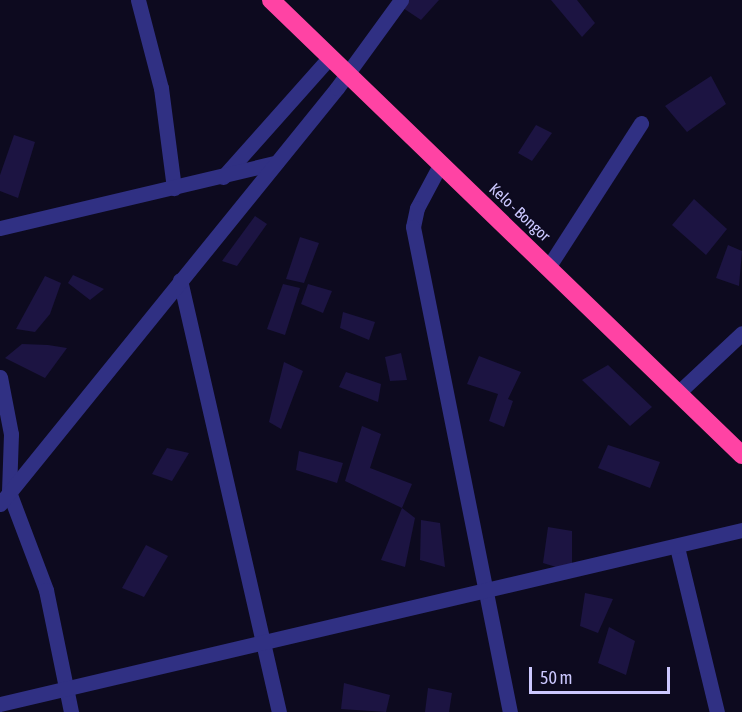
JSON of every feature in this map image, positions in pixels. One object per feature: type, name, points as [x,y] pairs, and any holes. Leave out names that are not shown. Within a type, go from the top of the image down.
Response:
[{"type":"highway","name":"Kelo - Bongor","points":[[271,0],[440,165],[549,266],[742,455]]},
{"type":"street","points":[[138,0],[161,88],[174,188]]},
{"type":"street","points":[[5,498],[346,75],[401,0]]},
{"type":"street","points":[[223,177],[329,58]]},
{"type":"street","points":[[549,266],[641,123]]},
{"type":"street","points":[[0,228],[276,163]]},
{"type":"street","points":[[440,165],[417,208],[413,227],[484,592],[510,712]]},
{"type":"street","points":[[180,280],[279,712]]},
{"type":"street","points":[[679,392],[742,333]]},
{"type":"street","points":[[0,377],[11,434],[5,498],[46,590],[71,712]]},
{"type":"street","points":[[0,704],[742,530]]},
{"type":"street","points":[[677,547],[717,712]]},
{"type":"building","points":[[409,0],[439,0],[421,20],[403,8]]},
{"type":"building","points":[[551,0],[577,0],[595,23],[582,37]]},
{"type":"building","points":[[711,76],[726,104],[687,132],[665,106]]},
{"type":"building","points":[[536,125],[552,133],[532,161],[518,153]]},
{"type":"building","points":[[14,135],[35,142],[18,198],[0,191],[0,175]]},
{"type":"building","points":[[694,199],[727,229],[706,255],[672,225]]},
{"type":"building","points":[[255,216],[267,224],[237,266],[222,261]]},
{"type":"building","points":[[300,237],[319,243],[304,283],[286,279]]},
{"type":"building","points":[[728,245],[742,251],[739,286],[716,278]]},
{"type":"building","points":[[73,275],[104,289],[90,300],[68,283]]},
{"type":"building","points":[[45,276],[61,283],[50,314],[35,332],[16,329]]},
{"type":"building","points":[[283,284],[300,288],[285,335],[267,329]]},
{"type":"building","points":[[308,284],[332,291],[323,313],[301,304]]},
{"type":"building","points":[[343,312],[375,322],[369,340],[340,328]]},
{"type":"building","points":[[22,344],[67,348],[45,378],[5,358]]},
{"type":"building","points":[[401,353],[407,380],[390,381],[385,357]]},
{"type":"building","points":[[479,356],[521,372],[508,399],[513,401],[504,427],[489,421],[498,394],[467,384]]},
{"type":"building","points":[[284,362],[303,371],[281,429],[269,422]]},
{"type":"building","points":[[608,365],[652,407],[630,426],[582,380]]},
{"type":"building","points":[[346,372],[381,384],[378,402],[339,387]]},
{"type":"building","points":[[362,426],[381,434],[370,468],[412,484],[402,508],[345,481]]},
{"type":"building","points":[[608,445],[660,462],[650,488],[598,468]]},
{"type":"building","points":[[167,448],[189,453],[172,481],[152,474]]},
{"type":"building","points":[[299,451],[343,463],[337,483],[296,470]]},
{"type":"building","points":[[402,508],[415,518],[405,567],[381,560]]},
{"type":"building","points":[[421,520],[440,523],[445,567],[420,560]]},
{"type":"building","points":[[548,527],[572,531],[572,572],[543,563]]},
{"type":"building","points":[[146,545],[168,556],[144,597],[122,588]]},
{"type":"building","points":[[585,593],[613,599],[598,633],[580,626]]},
{"type":"building","points":[[609,627],[635,641],[626,675],[598,663]]},
{"type":"building","points":[[344,683],[390,695],[386,712],[341,709]]},
{"type":"building","points":[[428,688],[452,693],[449,712],[425,712]]}]
